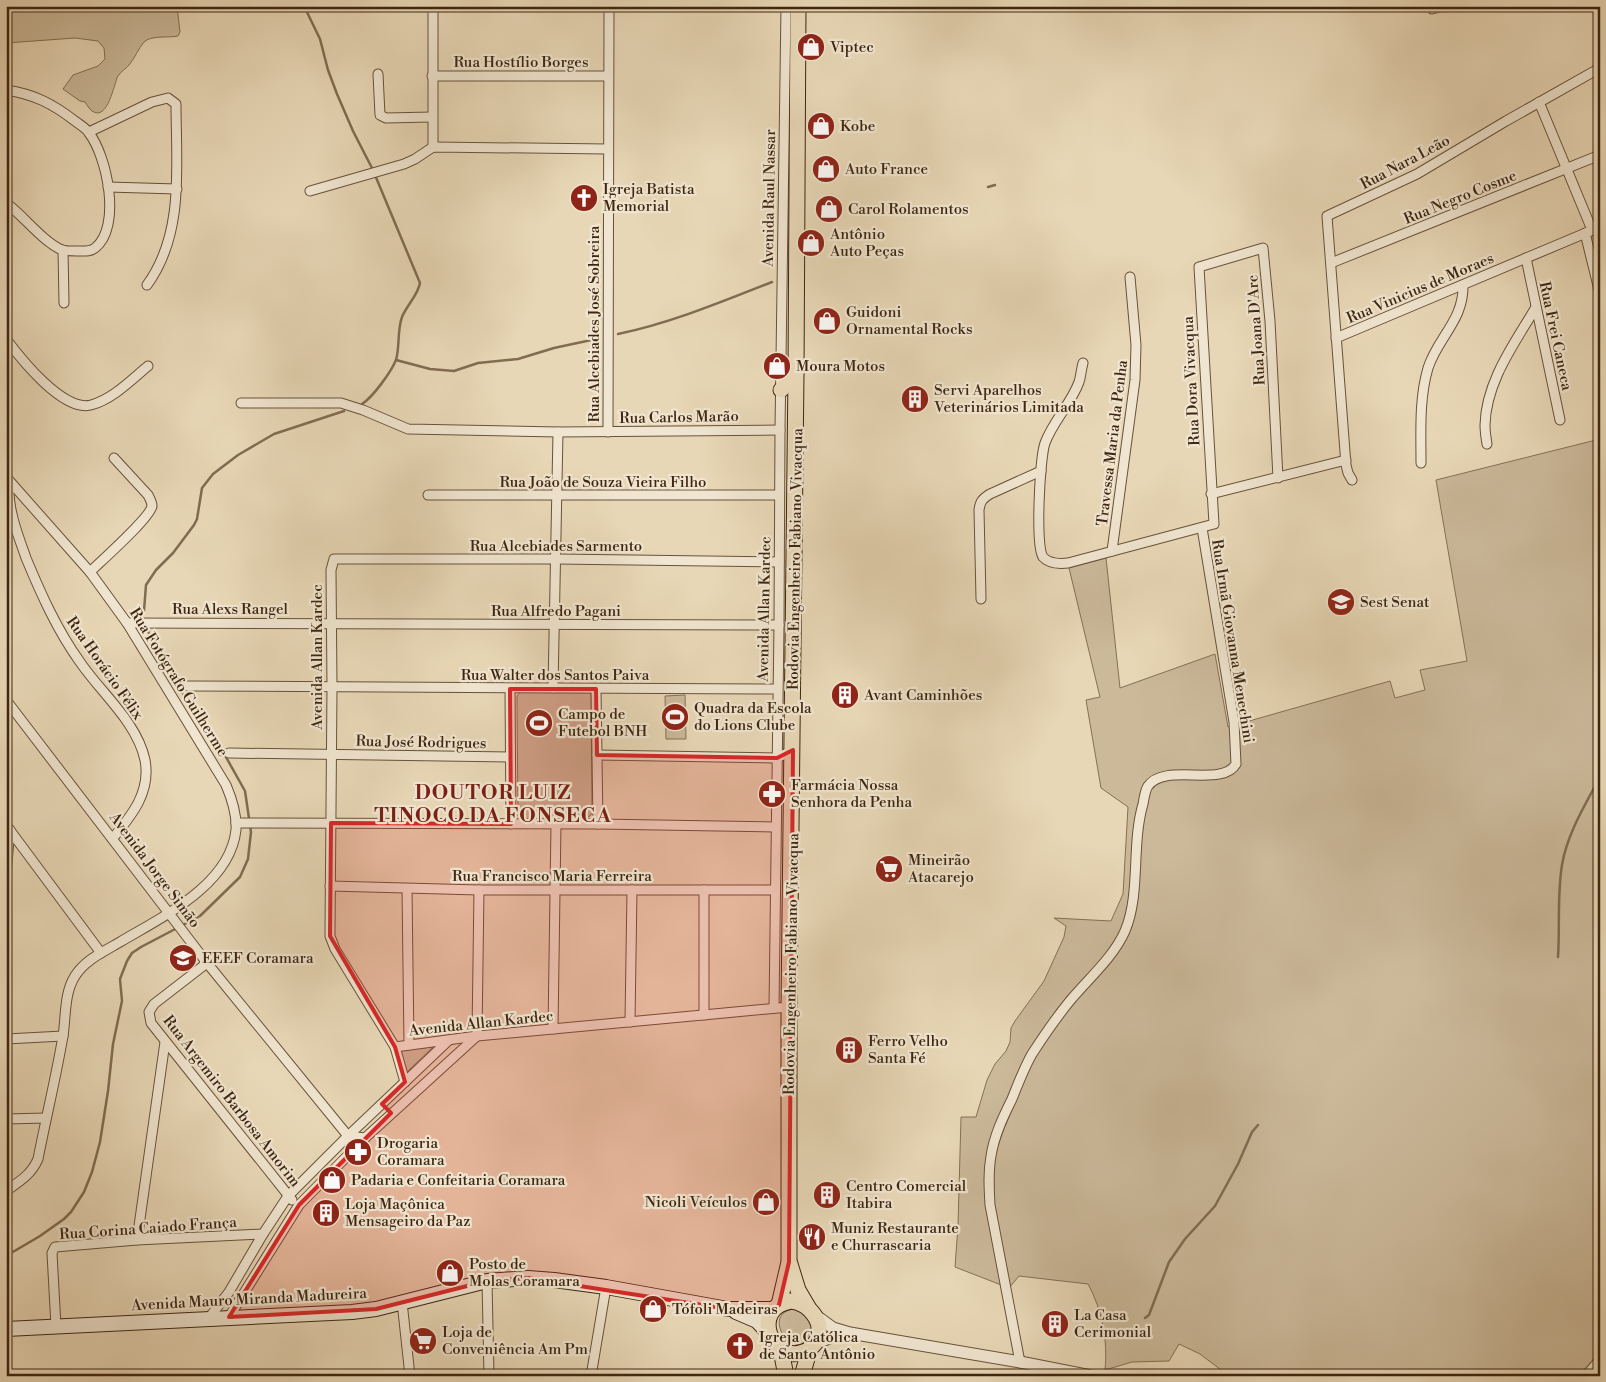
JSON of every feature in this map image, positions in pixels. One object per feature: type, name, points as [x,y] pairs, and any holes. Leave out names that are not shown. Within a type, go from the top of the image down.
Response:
[{"type":"highway","name":"Rodovia Engenheiro Fabiano Vivacqua","points":[[798,6],[790,173],[796,373],[789,1262],[794,1281],[811,1310]]},
{"type":"highway","points":[[781,390],[796,373]]},
{"type":"highway","name":"Rodovia Engenheiro Fabiano Vivacqua","points":[[776,1307],[789,1262]]},
{"type":"highway","points":[[786,1376],[781,1350],[770,1335],[768,1319],[776,1307],[792,1301],[798,1302],[811,1310],[819,1326],[819,1332],[802,1376]]},
{"type":"highway","points":[[781,1350],[799,1354],[812,1346]]},
{"type":"main road","name":"Avenida Mauro Miranda Madureira","points":[[6,1330],[352,1312],[376,1309],[487,1281],[528,1278],[606,1288],[728,1309]]},
{"type":"main road","points":[[728,1309],[776,1307]]},
{"type":"main road","points":[[728,1309],[757,1321],[770,1335]]},
{"type":"street","points":[[433,6],[433,147]]},
{"type":"street","name":"Rua Alcebiades José Sobreira","points":[[608,432],[609,6]]},
{"type":"street","name":"Avenida Raul Nassar","points":[[781,390],[790,173],[786,6]]},
{"type":"street","points":[[1431,7],[1443,6]]},
{"type":"street","name":"Rua Nara Leão","points":[[1336,338],[1327,216],[1417,174],[1600,68]]},
{"type":"street","points":[[378,74],[380,115],[386,118],[432,118]]},
{"type":"street","name":"Rua Hostílio Borges","points":[[432,76],[608,76]]},
{"type":"street","points":[[6,90],[35,96],[56,106],[89,132],[98,147],[103,161],[108,187],[108,219],[103,240],[87,251],[63,250],[45,238],[6,203]]},
{"type":"street","points":[[89,132],[152,102],[168,98],[176,104],[176,189],[171,231],[166,250],[156,273],[148,284]]},
{"type":"street","points":[[1539,102],[1592,230],[1600,294]]},
{"type":"street","points":[[310,192],[410,161],[433,147],[608,149]]},
{"type":"street","name":"Rua Negro Cosme","points":[[1331,263],[1600,155]]},
{"type":"street","points":[[108,187],[176,189]]},
{"type":"street","name":"Rua Vinicius de Moraes","points":[[1352,480],[1348,473],[1346,460],[1336,338],[1592,230]]},
{"type":"street","name":"Rua Joana D'Arc","points":[[1199,268],[1263,248],[1270,322],[1278,478]]},
{"type":"street","points":[[63,250],[64,303]]},
{"type":"street","name":"Rua Frei Caneca","points":[[1526,258],[1560,420]]},
{"type":"street","name":"Rua Dora Vivacqua","points":[[1199,268],[1212,494]]},
{"type":"street","name":"Travessa Maria da Penha","points":[[1112,551],[1135,380],[1136,345],[1130,277]]},
{"type":"street","points":[[1421,463],[1421,403],[1428,368],[1460,310],[1464,298],[1463,285]]},
{"type":"street","points":[[1487,444],[1485,425],[1491,390],[1536,307]]},
{"type":"street","points":[[6,339],[21,359],[64,399],[84,406],[92,405],[112,394],[148,366]]},
{"type":"street","points":[[1083,364],[1078,382],[1045,443],[1041,471],[1039,544],[1042,556],[1046,560],[1060,564],[1214,524],[1212,494],[1346,460]]},
{"type":"street","name":"Avenida Allan Kardec","points":[[774,1008],[781,390]]},
{"type":"street","name":"Rua Carlos Marão","points":[[241,403],[341,403],[408,429],[558,432],[780,430]]},
{"type":"street","points":[[553,688],[558,432]]},
{"type":"street","points":[[90,572],[145,518],[152,506],[148,496],[114,458]]},
{"type":"street","points":[[981,599],[980,503],[982,499],[990,494],[1041,471]]},
{"type":"street","name":"Rua Fotógrafo Guilherme","points":[[6,1191],[28,1176],[34,1169],[38,1159],[72,982],[86,962],[170,912],[198,892],[214,876],[226,858],[240,823],[226,785],[127,623],[90,572],[7,479]]},
{"type":"street","name":"Rua Horácio Félix","points":[[7,479],[11,513],[41,596],[80,663],[140,743],[145,760],[146,777],[142,795],[134,811],[113,838]]},
{"type":"street","name":"Rua João de Souza Vieira Filho","points":[[428,495],[779,495]]},
{"type":"street","name":"Rua Irmã Giovanna Menechini","points":[[1020,1362],[990,1204],[988,1181],[991,1154],[1000,1123],[1032,1055],[1068,1003],[1113,952],[1125,931],[1132,906],[1136,839],[1140,814],[1148,786],[1156,780],[1167,776],[1223,773],[1233,768],[1236,764],[1234,722],[1202,528]]},
{"type":"street","name":"Avenida Allan Kardec","points":[[334,559],[331,570],[330,936],[395,1046],[477,1036],[790,1007]]},
{"type":"street","name":"Rua Alcebiades Sarmento","points":[[334,559],[778,562]]},
{"type":"street","name":"Rua Alexs Rangel","points":[[127,623],[332,623]]},
{"type":"street","name":"Rua Alfredo Pagani","points":[[332,623],[779,625]]},
{"type":"street","name":"Rua Walter dos Santos Paiva","points":[[186,686],[777,689]]},
{"type":"street","points":[[510,689],[511,824]]},
{"type":"street","points":[[596,689],[598,824]]},
{"type":"street","name":"Avenida Jorge Simão","points":[[6,700],[207,962],[348,1136]]},
{"type":"street","points":[[597,755],[777,758],[793,750]]},
{"type":"street","name":"Rua José Rodrigues","points":[[229,753],[510,757]]},
{"type":"street","points":[[240,823],[775,826]]},
{"type":"street","points":[[553,1029],[556,824]]},
{"type":"street","points":[[6,874],[8,828]]},
{"type":"street","points":[[8,828],[101,953]]},
{"type":"street","name":"Rua Francisco Maria Ferreira","points":[[330,886],[479,890],[775,890]]},
{"type":"street","points":[[407,889],[409,1044]]},
{"type":"street","points":[[229,1317],[299,1205],[365,1138],[477,1036],[479,890]]},
{"type":"street","points":[[630,1022],[632,890]]},
{"type":"street","points":[[704,890],[704,1015]]},
{"type":"street","name":"Rua Argemiro Barbosa Amorim","points":[[207,962],[154,1004],[149,1012],[151,1023],[288,1196],[299,1205]]},
{"type":"street","points":[[6,1039],[63,1036]]},
{"type":"street","points":[[209,1318],[229,1292],[288,1196],[449,1040]]},
{"type":"street","points":[[137,1240],[165,1042]]},
{"type":"street","points":[[395,1046],[405,1082]]},
{"type":"street","points":[[382,1104],[391,1114]]},
{"type":"street","points":[[6,1119],[46,1118]]},
{"type":"street","points":[[348,1136],[365,1138]]},
{"type":"street","name":"Rua Corina Caiado França","points":[[56,1327],[53,1249],[64,1246],[137,1240],[263,1234]]},
{"type":"street","points":[[487,1281],[489,1376]]},
{"type":"street","points":[[591,1376],[606,1288]]},
{"type":"street","points":[[402,1302],[410,1376]]},
{"type":"street","points":[[811,1310],[833,1328],[850,1333],[1091,1376]]},
{"type":"street","points":[[812,1346],[834,1336],[850,1333]]},
{"type":"street","points":[[1587,1376],[1600,1361]]},
{"type":"highlighted area","points":[[510,689],[596,689],[597,755],[777,758],[793,750],[789,1262],[779,1305],[774,1309],[728,1309],[528,1278],[487,1281],[376,1309],[229,1317],[299,1205],[391,1113],[382,1104],[405,1082],[395,1047],[330,936],[331,823],[511,824]]},
{"type":"shaded area","points":[[6,6],[177,6],[180,32],[178,36],[155,38],[144,42],[128,66],[118,76],[106,107],[98,113],[91,110],[85,102],[80,101],[63,89],[73,75],[98,66],[105,59],[104,48],[98,41],[75,38],[6,43]]},
{"type":"shaded area","points":[[1600,439],[1600,1354],[1581,1376],[1229,1376],[1200,1354],[1179,1344],[1169,1361],[1132,1362],[1105,1370],[1105,1336],[1097,1304],[1088,1284],[1019,1276],[1009,1288],[955,1267],[961,1117],[976,1117],[987,1080],[1010,1042],[1011,1028],[1044,981],[1064,937],[1066,926],[1054,918],[1111,921],[1123,894],[1128,807],[1101,788],[1086,700],[1100,697],[1069,568],[1106,558],[1120,688],[1215,654],[1228,727],[1390,681],[1395,698],[1425,690],[1420,670],[1467,661],[1436,480]]},
{"type":"shaded area","points":[[521,691],[591,692],[592,810],[591,815],[584,820],[524,820],[518,816],[517,696]]},
{"type":"shaded area","name":"Quadra da Escola do Lions Clube","points":[[685,695],[686,739],[666,739],[665,696]]},
{"type":"shaded area","points":[[433,1047],[407,1072],[400,1050]]},
{"type":"shaded area","points":[[794,1309],[805,1314],[813,1327],[810,1339],[800,1345],[789,1342],[785,1338],[779,1322],[783,1314]]},
{"type":"waterway","points":[[304,6],[320,39],[328,70],[337,94],[373,170]]},
{"type":"waterway","points":[[362,404],[381,384],[396,360],[402,317],[417,292],[420,283],[375,175]]},
{"type":"waterway","points":[[988,187],[995,185]]},
{"type":"waterway","points":[[618,334],[677,318],[772,282]]},
{"type":"waterway","points":[[396,360],[430,369],[454,371],[478,363],[518,359],[554,348],[596,339]]},
{"type":"waterway","points":[[144,611],[146,585],[156,570],[173,553],[194,525],[197,519],[202,488],[213,474],[238,455],[274,434],[344,411]]},
{"type":"waterway","points":[[6,1256],[64,1219],[84,1192],[92,1172],[100,1142],[113,1044],[122,1001],[120,979],[127,961],[132,953],[141,947],[200,916],[240,877],[248,859],[251,832],[245,791],[217,741],[192,708],[155,648],[148,631]]},
{"type":"waterway","points":[[1558,957],[1560,888],[1564,853],[1577,820],[1600,777]]},
{"type":"waterway","points":[[1145,1318],[1149,1315],[1169,1262],[1185,1239],[1215,1206],[1238,1164],[1252,1132],[1258,1125]]},
{"type":"place","name":"Viptec","points":[[811,47]]},
{"type":"place","name":"Kobe","points":[[821,126]]},
{"type":"place","name":"Auto France","points":[[826,169]]},
{"type":"place","name":"Igreja Batista Memorial","points":[[584,198]]},
{"type":"place","name":"Carol Rolamentos","points":[[829,209]]},
{"type":"place","name":"Antônio Auto Peças","points":[[811,243]]},
{"type":"place","name":"Guidoni Ornamental Rocks","points":[[827,321]]},
{"type":"place","name":"Moura Motos","points":[[777,366]]},
{"type":"place","name":"Servi Aparelhos Veterinários Limitada","points":[[915,399]]},
{"type":"place","name":"Sest Senat","points":[[1341,602]]},
{"type":"place","name":"Avant Caminhões","points":[[845,695]]},
{"type":"place","name":"Quadra da Escola do Lions Clube","points":[[675,717]]},
{"type":"place","name":"Campo de Futebol BNH","points":[[539,723]]},
{"type":"place","name":"Farmácia Nossa Senhora da Penha","points":[[772,794]]},
{"type":"place","name":"Mineirão Atacarejo","points":[[889,869]]},
{"type":"place","name":"EEEF Coramara","points":[[183,958]]},
{"type":"place","name":"Ferro Velho Santa Fé","points":[[849,1050]]},
{"type":"place","name":"Drogaria Coramara","points":[[358,1152]]},
{"type":"place","name":"Padaria e Confeitaria Coramara","points":[[332,1180]]},
{"type":"place","name":"Centro Comercial Itabira","points":[[827,1195]]},
{"type":"place","name":"Nicoli Veículos","points":[[766,1202]]},
{"type":"place","name":"Loja Maçônica Mensageiro da Paz","points":[[326,1213]]},
{"type":"place","name":"Muniz Restaurante e Churrascaria","points":[[812,1237]]},
{"type":"place","name":"Posto de Molas Coramara","points":[[450,1273]]},
{"type":"place","name":"Tófoli Madeiras","points":[[653,1309]]},
{"type":"place","name":"La Casa Cerimonial","points":[[1055,1324]]},
{"type":"place","name":"Loja de Conveniência Am Pm","points":[[423,1341]]},
{"type":"place","name":"Igreja Católica de Santo Antônio","points":[[740,1346]]},
{"type":"district","name":"DOUTOR LUIZ TINOCO DA FONSECA","points":[[493,804]]}]
